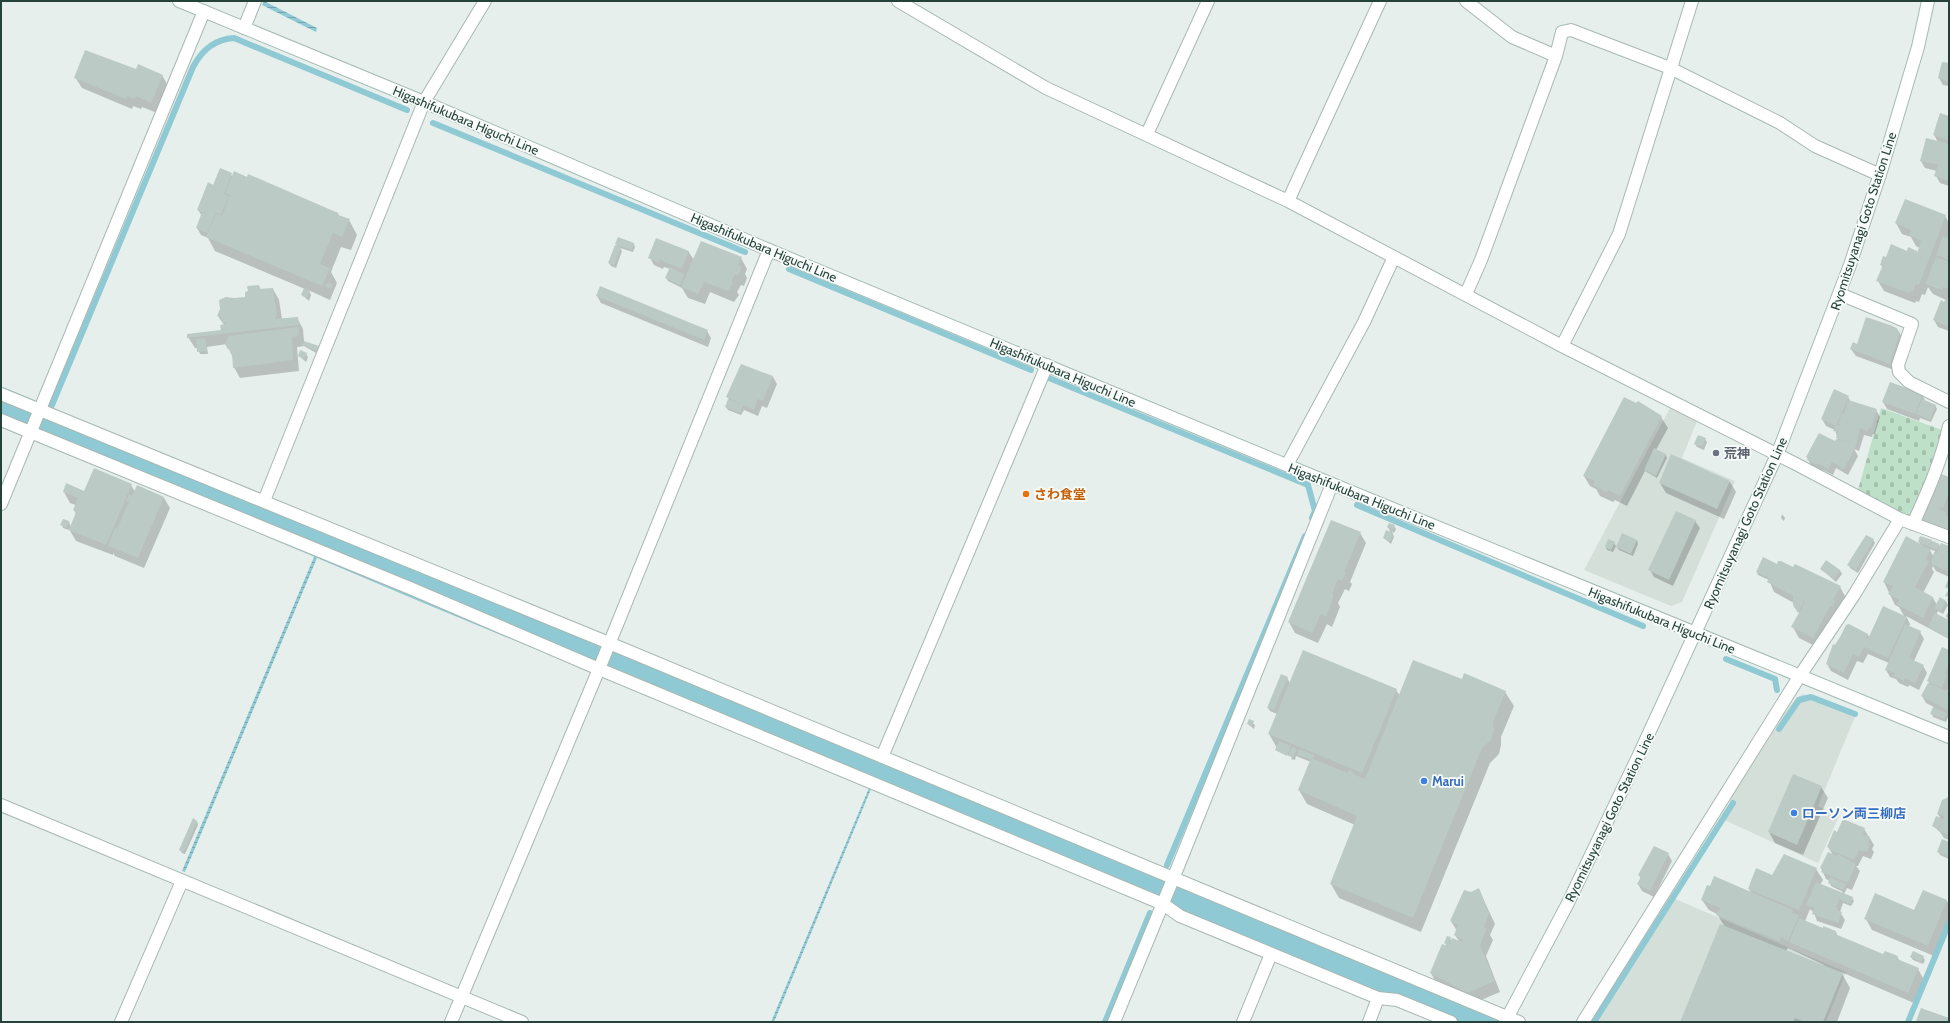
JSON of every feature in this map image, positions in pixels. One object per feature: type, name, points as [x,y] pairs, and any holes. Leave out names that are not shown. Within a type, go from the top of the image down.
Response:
[{"type":"street","name":"Higashifukubara Higuchi Line","points":[[179,1],[424,102],[769,250],[1949,738]]},
{"type":"street","points":[[244,28],[255,1]]},
{"type":"street","points":[[264,501],[424,102],[485,1]]},
{"type":"street","points":[[898,1],[1046,88],[1288,201],[1562,346],[1900,519],[1949,538]]},
{"type":"street","points":[[1147,134],[1208,1]]},
{"type":"street","points":[[1288,201],[1380,1]]},
{"type":"street","points":[[1466,1],[1512,38],[1556,56]]},
{"type":"street","points":[[1562,346],[1619,234],[1692,1]]},
{"type":"street","name":"Ryomitsuyanagi Goto Station Line","points":[[1506,1020],[1570,898],[1654,724],[1694,633],[1777,455],[1840,294],[1880,174],[1918,47],[1928,1]]},
{"type":"street","points":[[1,504],[204,12]]},
{"type":"street","points":[[1466,294],[1481,260],[1556,56],[1562,32],[1571,30],[1670,68],[1780,123],[1815,146],[1880,174]]},
{"type":"street","points":[[451,1022],[609,644],[769,250]]},
{"type":"street","points":[[1287,465],[1364,322],[1394,257]]},
{"type":"street","points":[[1840,294],[1912,324],[1898,365],[1898,372],[1902,378],[1949,402]]},
{"type":"street","points":[[882,757],[1047,365]]},
{"type":"street","points":[[1,394],[264,501],[882,757],[1506,1020],[1519,1022]]},
{"type":"street","points":[[1,420],[410,588],[1163,904],[1180,916],[1271,954],[1378,998],[1397,1000],[1451,1022]]},
{"type":"street","points":[[1913,524],[1930,486],[1947,438],[1949,426]]},
{"type":"street","points":[[1114,1022],[1332,484]]},
{"type":"street","points":[[1583,1022],[1800,677],[1854,595],[1900,519]]},
{"type":"street","points":[[1,805],[182,882],[522,1022]]},
{"type":"street","points":[[121,1022],[182,882]]},
{"type":"street","points":[[1243,1022],[1271,954]]},
{"type":"street","points":[[1369,1022],[1378,998]]},
{"type":"shaded area","points":[[1670,408],[1697,421],[1682,458],[1735,481],[1682,602],[1671,606],[1584,570]]},
{"type":"shaded area","points":[[1803,694],[1855,717],[1818,806],[1839,816],[1818,863],[1720,818],[1731,802],[1729,800],[1785,713],[1796,698]]},
{"type":"shaded area","points":[[1675,899],[1846,972],[1826,1022],[1596,1022]]},
{"type":"green space","points":[[1881,408],[1945,431],[1922,494],[1910,519],[1858,490]]},
{"type":"water","points":[[264,1],[317,28],[316,32],[262,5]]},
{"type":"water","points":[[314,557],[317,558],[185,872],[182,871]]},
{"type":"water","points":[[869,788],[871,789],[774,1022],[771,1022]]},
{"type":"building","points":[[85,50],[136,69],[138,64],[163,75],[151,103],[136,96],[135,99],[127,96],[126,99],[74,78]]},
{"type":"building","points":[[1942,62],[1949,63],[1949,82],[1938,78]]},
{"type":"building","points":[[1940,113],[1949,116],[1949,140],[1933,135]]},
{"type":"building","points":[[1926,138],[1949,144],[1949,181],[1934,176],[1938,165],[1920,161]]},
{"type":"building","points":[[220,168],[232,173],[224,194],[229,196],[221,215],[214,212],[216,213],[207,233],[196,228],[202,212],[197,210],[208,182],[213,185]]},
{"type":"building","points":[[234,171],[247,177],[248,174],[350,219],[342,237],[333,233],[320,264],[330,268],[322,286],[206,237],[216,214],[222,216],[230,195],[225,193]]},
{"type":"building","points":[[1905,199],[1946,215],[1919,285],[1916,284],[1913,292],[1910,291],[1909,293],[1876,281],[1883,265],[1880,265],[1883,256],[1886,257],[1891,244],[1907,251],[1908,247],[1917,251],[1917,253],[1921,241],[1909,235],[1911,230],[1895,223]]},
{"type":"building","points":[[1949,233],[1949,260],[1936,255],[1943,236],[1947,238]]},
{"type":"building","points":[[618,237],[634,243],[632,250],[615,244]]},
{"type":"building","points":[[656,238],[689,251],[682,269],[660,260],[659,263],[648,258]]},
{"type":"building","points":[[701,241],[742,257],[738,265],[742,267],[738,276],[735,274],[731,282],[733,283],[728,291],[704,282],[698,294],[681,287]]},
{"type":"building","points":[[615,245],[621,247],[614,265],[608,263]]},
{"type":"building","points":[[1936,257],[1949,262],[1949,289],[1943,287],[1942,290],[1925,284]]},
{"type":"building","points":[[670,267],[684,274],[680,285],[665,278]]},
{"type":"building","points":[[328,282],[333,284],[331,289],[325,286]]},
{"type":"building","points":[[259,285],[260,289],[273,288],[277,313],[275,319],[298,317],[299,325],[187,338],[187,334],[221,330],[220,325],[226,324],[226,322],[223,323],[221,317],[217,316],[220,309],[219,300],[226,297],[245,297],[245,292],[248,291],[247,286]]},
{"type":"building","points":[[600,286],[708,330],[704,340],[596,296]]},
{"type":"building","points":[[304,288],[310,291],[307,298],[301,295]]},
{"type":"building","points":[[1946,299],[1949,300],[1949,327],[1933,320],[1941,300],[1944,302]]},
{"type":"building","points":[[1866,317],[1893,326],[1891,329],[1894,327],[1897,328],[1897,331],[1900,332],[1890,364],[1850,349],[1853,342],[1857,344]]},
{"type":"building","points":[[299,327],[298,336],[292,337],[293,360],[233,368],[232,352],[225,344],[229,336]]},
{"type":"building","points":[[205,338],[207,351],[197,352],[196,339]]},
{"type":"building","points":[[304,341],[319,346],[317,351],[302,345]]},
{"type":"building","points":[[300,350],[307,353],[304,359],[298,356]]},
{"type":"building","points":[[741,364],[773,376],[763,401],[758,399],[754,410],[726,397]]},
{"type":"building","points":[[1890,382],[1923,394],[1915,414],[1882,402]]},
{"type":"building","points":[[1834,389],[1849,396],[1836,426],[1821,419]]},
{"type":"building","points":[[1624,397],[1636,403],[1638,401],[1662,416],[1620,496],[1608,490],[1606,492],[1593,485],[1595,481],[1583,476]]},
{"type":"building","points":[[728,399],[743,405],[740,413],[725,407]]},
{"type":"building","points":[[1922,399],[1936,405],[1930,420],[1916,414]]},
{"type":"building","points":[[1848,400],[1877,409],[1871,428],[1869,427],[1868,431],[1860,428],[1855,449],[1844,469],[1832,462],[1828,469],[1818,463],[1817,465],[1807,460],[1808,458],[1806,457],[1819,433],[1835,441],[1836,439],[1847,442],[1836,438],[1839,428],[1837,432],[1833,431],[1835,426],[1840,425],[1838,424],[1842,413],[1844,414]]},
{"type":"building","points":[[1698,435],[1706,438],[1702,447],[1694,444]]},
{"type":"building","points":[[1654,448],[1666,454],[1656,476],[1644,470]]},
{"type":"building","points":[[1671,454],[1730,481],[1717,509],[1659,483]]},
{"type":"building","points":[[94,468],[132,484],[106,545],[69,530],[76,512],[73,510],[78,498],[63,492],[66,483],[84,491]]},
{"type":"building","points":[[1941,474],[1949,477],[1949,493],[1943,508],[1940,507],[1939,509],[1946,512],[1946,516],[1949,517],[1949,531],[1921,520],[1938,477],[1940,478]]},
{"type":"building","points":[[137,485],[164,497],[138,558],[108,546],[115,528],[117,529],[129,502],[126,501],[129,494],[132,496]]},
{"type":"building","points":[[1676,511],[1696,520],[1669,580],[1648,570]]},
{"type":"building","points":[[63,519],[69,521],[67,528],[60,525]]},
{"type":"building","points":[[1331,520],[1361,532],[1344,572],[1346,573],[1342,581],[1338,579],[1332,594],[1334,595],[1326,617],[1321,614],[1312,633],[1288,622]]},
{"type":"building","points":[[1389,523],[1395,525],[1392,530],[1387,527]]},
{"type":"building","points":[[1386,530],[1393,533],[1390,542],[1383,538]]},
{"type":"building","points":[[1622,533],[1637,540],[1631,554],[1616,547]]},
{"type":"building","points":[[1866,535],[1874,539],[1856,570],[1847,565]]},
{"type":"building","points":[[1906,536],[1931,550],[1925,559],[1929,561],[1915,587],[1933,597],[1923,618],[1896,604],[1899,600],[1888,594],[1893,586],[1883,582]]},
{"type":"building","points":[[1920,536],[1932,540],[1930,546],[1933,541],[1939,544],[1937,550],[1918,542]]},
{"type":"building","points":[[1608,539],[1615,542],[1611,550],[1605,547]]},
{"type":"building","points":[[1941,543],[1949,546],[1949,572],[1931,564],[1934,552],[1937,553]]},
{"type":"building","points":[[1763,557],[1777,564],[1778,561],[1781,561],[1793,567],[1795,564],[1841,586],[1833,600],[1835,602],[1832,606],[1830,606],[1813,638],[1791,627],[1805,602],[1767,582],[1769,578],[1756,572]]},
{"type":"building","points":[[1826,560],[1840,570],[1834,579],[1820,569]]},
{"type":"building","points":[[1949,578],[1949,589],[1945,587]]},
{"type":"building","points":[[1949,589],[1949,597],[1945,596]]},
{"type":"building","points":[[1793,596],[1804,602],[1798,613],[1793,605]]},
{"type":"building","points":[[1940,597],[1946,601],[1941,611],[1934,608]]},
{"type":"building","points":[[1883,606],[1907,617],[1888,658],[1864,647],[1859,657],[1853,654],[1844,673],[1826,664],[1833,644],[1835,645],[1846,625],[1849,624],[1868,634],[1866,638],[1868,639]]},
{"type":"building","points":[[1935,613],[1949,620],[1949,638],[1928,627]]},
{"type":"building","points":[[1905,624],[1921,631],[1909,658],[1924,665],[1915,683],[1905,678],[1904,681],[1893,676],[1895,673],[1885,670]]},
{"type":"building","points":[[1942,647],[1949,650],[1949,664],[1942,688],[1927,681]]},
{"type":"building","points":[[1303,650],[1397,689],[1362,773],[1268,734]]},
{"type":"building","points":[[1413,660],[1462,679],[1464,673],[1506,691],[1493,722],[1494,730],[1491,740],[1482,748],[1413,918],[1330,884],[1357,816],[1298,790],[1311,758],[1348,773],[1349,770],[1353,772],[1353,774],[1365,779]]},
{"type":"building","points":[[1281,674],[1288,677],[1274,710],[1267,708]]},
{"type":"building","points":[[1928,683],[1949,692],[1949,711],[1921,696]]},
{"type":"building","points":[[1933,707],[1947,713],[1944,719],[1930,714]]},
{"type":"building","points":[[1249,719],[1254,721],[1252,726],[1247,724]]},
{"type":"building","points":[[1279,741],[1291,746],[1287,756],[1275,750]]},
{"type":"building","points":[[1292,747],[1297,749],[1293,757],[1288,756]]},
{"type":"building","points":[[1299,749],[1314,755],[1313,758],[1310,759],[1297,755]]},
{"type":"building","points":[[1793,774],[1822,786],[1797,845],[1768,832]]},
{"type":"building","points":[[1949,797],[1949,835],[1938,831],[1944,816],[1937,814],[1942,800]]},
{"type":"building","points":[[1936,816],[1943,819],[1938,829],[1932,826]]},
{"type":"building","points":[[193,818],[197,821],[184,852],[179,850]]},
{"type":"building","points":[[1843,819],[1865,828],[1863,834],[1870,837],[1868,843],[1870,844],[1867,852],[1859,850],[1854,860],[1830,850],[1830,848],[1827,847],[1834,830],[1837,832]]},
{"type":"building","points":[[1942,839],[1949,842],[1949,857],[1937,852]]},
{"type":"building","points":[[1654,846],[1669,853],[1650,891],[1637,884],[1641,877],[1638,875]]},
{"type":"building","points":[[1828,852],[1837,856],[1838,854],[1856,864],[1848,883],[1821,872],[1823,869],[1820,868]]},
{"type":"building","points":[[1784,854],[1817,868],[1799,910],[1748,889],[1756,868],[1772,875]]},
{"type":"building","points":[[1714,876],[1793,910],[1792,913],[1799,915],[1788,941],[1781,937],[1779,941],[1716,915],[1720,908],[1701,900],[1707,885],[1710,886]]},
{"type":"building","points":[[1830,877],[1846,884],[1843,890],[1828,883]]},
{"type":"building","points":[[1816,882],[1853,897],[1850,904],[1839,899],[1841,893],[1836,907],[1838,908],[1837,910],[1842,912],[1838,923],[1812,914],[1814,908],[1806,905]]},
{"type":"building","points":[[1479,888],[1489,913],[1484,927],[1487,928],[1480,945],[1495,981],[1467,993],[1430,973],[1442,944],[1448,946],[1452,938],[1462,942],[1463,940],[1454,935],[1458,925],[1450,921],[1464,890],[1471,892]]},
{"type":"building","points":[[1923,890],[1947,900],[1928,946],[1864,919],[1875,893],[1914,910]]},
{"type":"building","points":[[1799,918],[1823,928],[1823,926],[1836,931],[1835,934],[1883,954],[1885,951],[1898,956],[1897,959],[1919,968],[1908,993],[1789,942]]},
{"type":"building","points":[[1720,924],[1843,973],[1823,1022],[1804,1022],[1795,1018],[1793,1022],[1680,1022]]},
{"type":"building","points":[[1447,936],[1451,937],[1448,945],[1444,943]]},
{"type":"building","points":[[1913,951],[1924,956],[1921,962],[1910,957]]},
{"type":"building","points":[[1921,1008],[1949,1018],[1949,1022],[1916,1021]]},
{"type":"waterway","points":[[43,423],[52,405],[193,67],[201,55],[210,46],[215,43],[234,38],[407,110]]},
{"type":"waterway","points":[[433,123],[745,252]]},
{"type":"waterway","points":[[789,269],[1031,370]]},
{"type":"waterway","points":[[1049,378],[1308,485],[1315,511],[1312,518]]},
{"type":"waterway","points":[[1,405],[428,586],[1488,1022]]},
{"type":"waterway","points":[[1357,505],[1643,626]]},
{"type":"waterway","points":[[1167,865],[1305,536]]},
{"type":"waterway","points":[[1726,659],[1775,679],[1777,690]]},
{"type":"waterway","points":[[1779,729],[1799,700],[1811,697],[1855,714]]},
{"type":"waterway","points":[[1594,1022],[1733,803]]},
{"type":"waterway","points":[[1105,1022],[1150,913]]},
{"type":"waterway","points":[[1908,1022],[1949,923]]},
{"type":"place","name":"荒神","points":[[1716,453]]},
{"type":"place","name":"さわ食堂","points":[[1026,494]]},
{"type":"place","name":"Marui","points":[[1424,781]]},
{"type":"place","name":"ローソン両三柳店","points":[[1794,813]]}]
